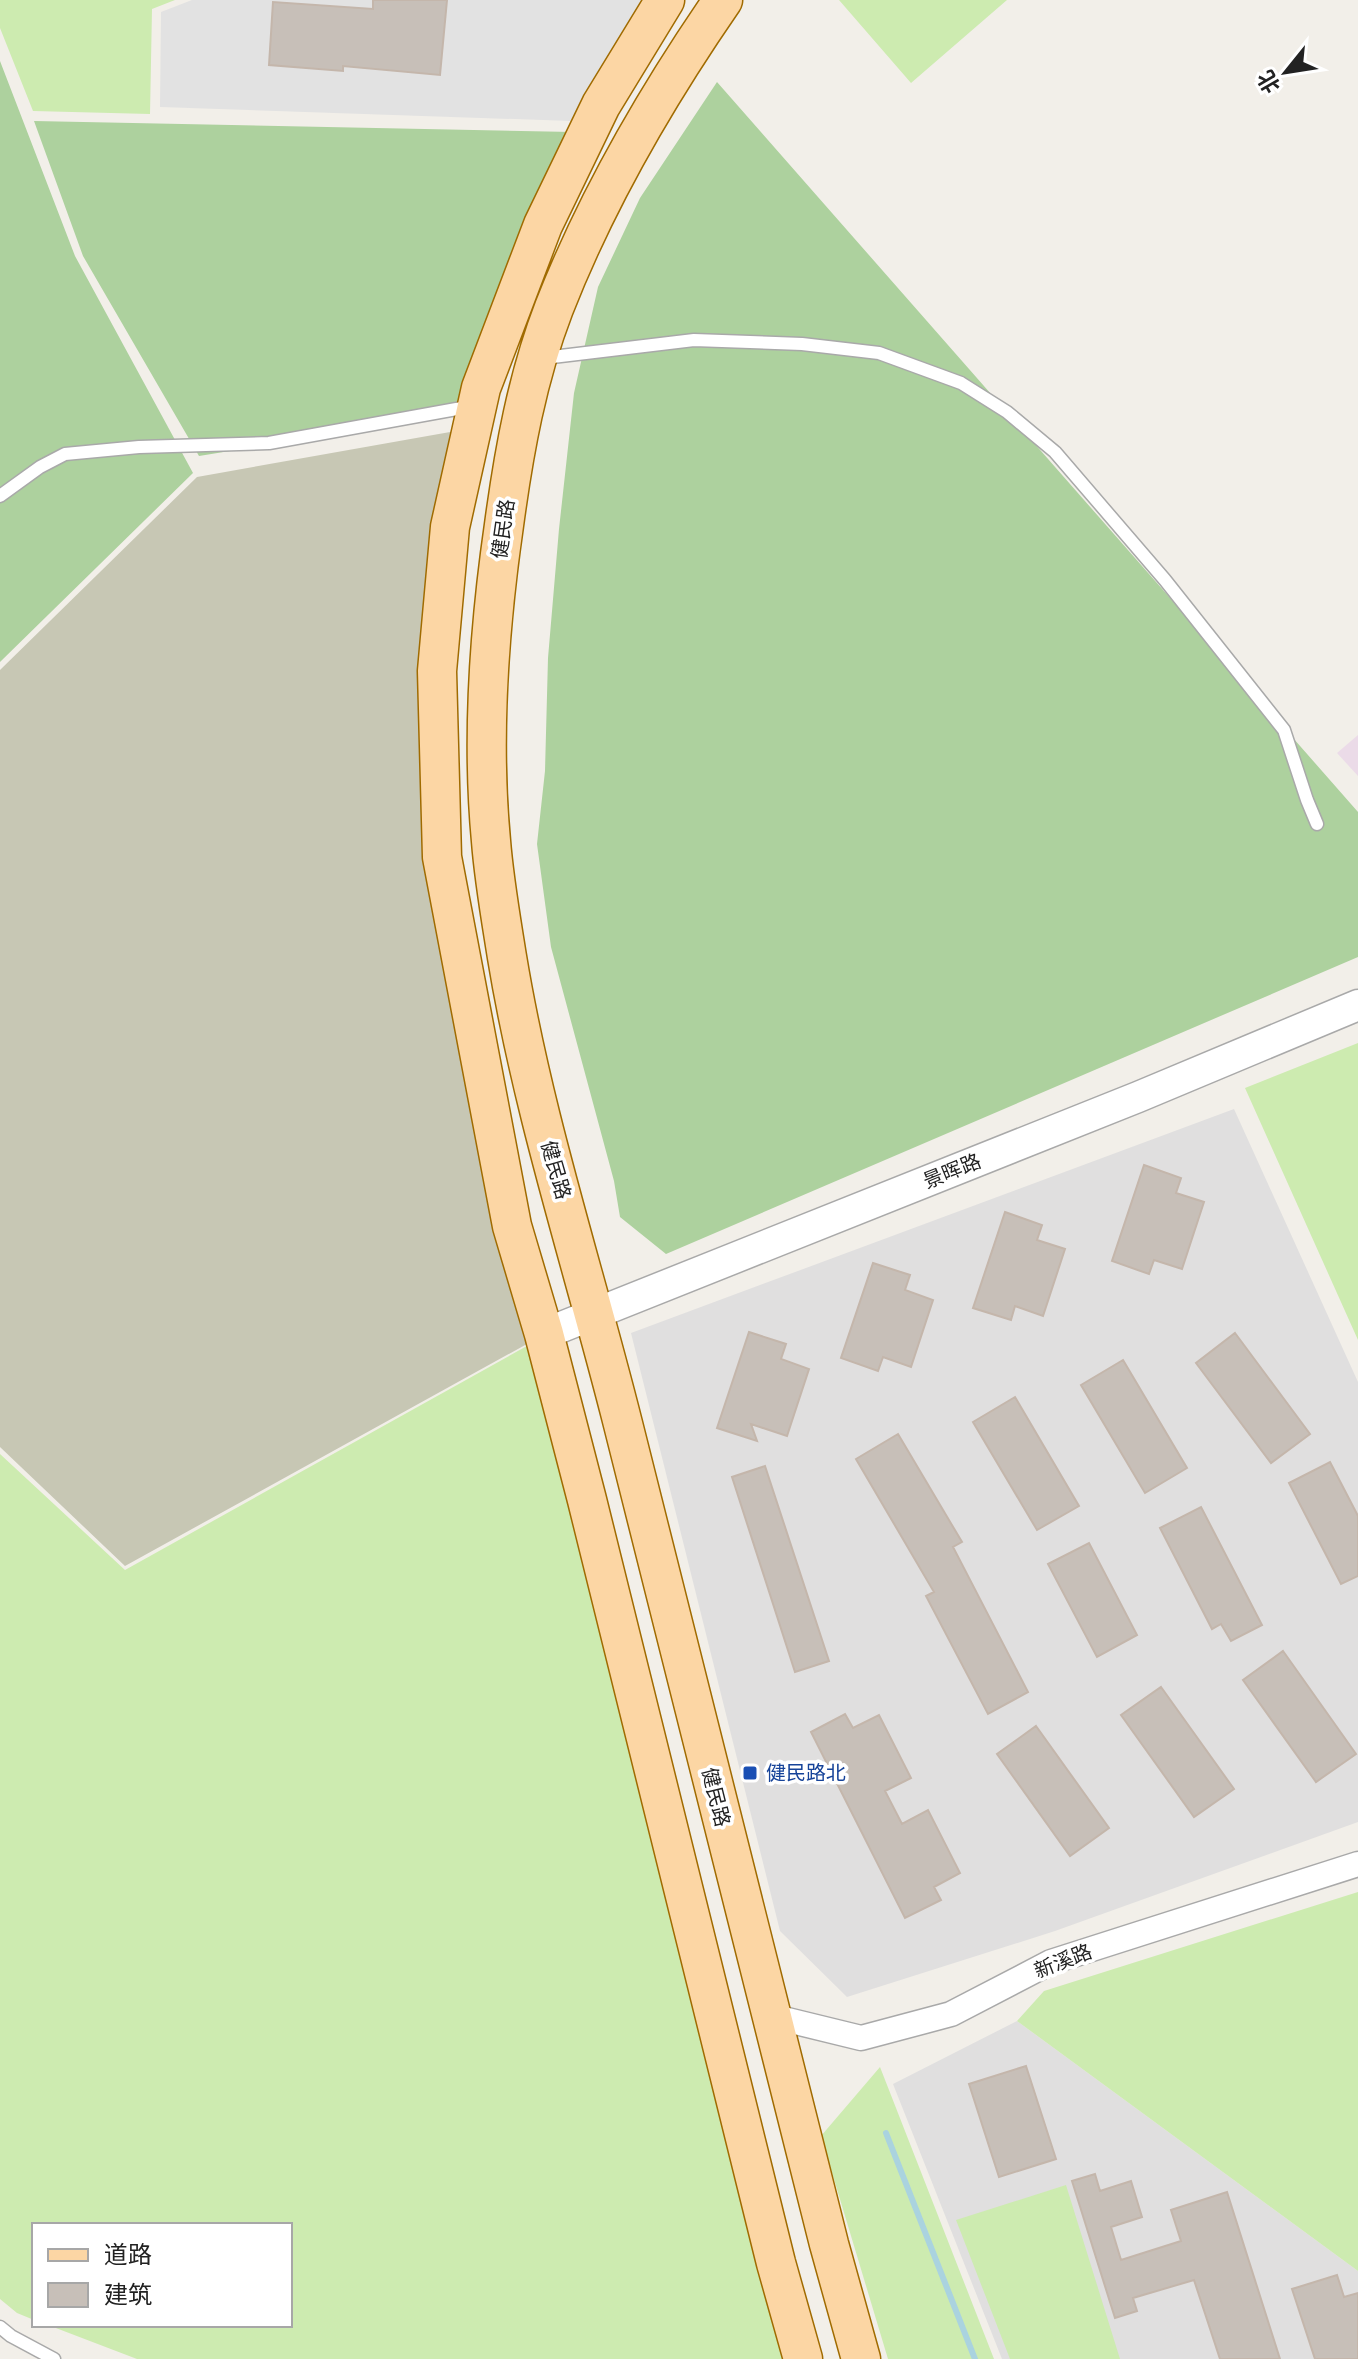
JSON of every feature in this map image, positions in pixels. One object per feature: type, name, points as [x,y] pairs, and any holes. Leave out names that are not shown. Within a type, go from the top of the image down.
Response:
[{"type":"main road","points":[[665,0],[601,105],[543,225],[481,388],[450,527],[437,671],[442,857],[512,1226],[544,1334],[776,2263],[803,2359]]},
{"type":"main road","name":"健民路","points":[[723,0],[665,85],[604,197],[554,310],[524,406],[512,466],[489,654],[486,736],[490,841],[508,962],[538,1109],[595,1314],[829,2244],[861,2359]]},
{"type":"street","name":"景晖路","points":[[544,1334],[1138,1097],[1358,1005]]},
{"type":"street","name":"新溪路","points":[[771,2016],[861,2038],[951,2014],[1051,1962],[1358,1864]]},
{"type":"lane","points":[[538,358],[694,340],[802,344],[879,353],[961,383],[1007,412],[1055,452],[1165,580],[1284,730],[1317,824]]},
{"type":"lane","points":[[0,496],[40,467],[65,454],[139,447],[269,443],[477,406]]},
{"type":"lane","points":[[0,2327],[54,2359]]},
{"type":"shaded area","points":[[192,0],[642,0],[571,121],[160,107],[161,12]]},
{"type":"shaded area","points":[[467,429],[440,858],[536,1339],[125,1566],[0,1447],[0,670],[197,477]]},
{"type":"shaded area","points":[[1358,735],[1358,776],[1337,753]]},
{"type":"shaded area","points":[[1234,1109],[1358,1382],[1358,1822],[1055,1931],[847,1997],[780,1931],[631,1333]]},
{"type":"shaded area","points":[[1017,2021],[1358,2271],[1358,2359],[1002,2359],[893,2084]]},
{"type":"green space","points":[[0,0],[175,0],[152,9],[150,114],[33,111],[0,28]]},
{"type":"green space","points":[[839,0],[1007,0],[911,83]]},
{"type":"green space","points":[[0,61],[75,256],[193,473],[0,662]]},
{"type":"green space","points":[[717,82],[1358,812],[1358,957],[666,1254],[620,1217],[614,1181],[551,947],[537,844],[545,771],[548,658],[559,529],[574,393],[598,287],[640,198]]},
{"type":"green space","points":[[34,121],[573,132],[465,413],[199,456],[83,256]]},
{"type":"green space","points":[[1358,1043],[1358,1340],[1245,1088]]},
{"type":"green space","points":[[534,1342],[794,2359],[137,2359],[53,2327],[292,2327],[292,2223],[32,2223],[32,2319],[17,2313],[0,2299],[0,1454],[125,1570]]},
{"type":"green space","points":[[1358,1892],[1358,2271],[1017,2021],[1044,1991]]},
{"type":"green space","points":[[880,2067],[994,2359],[888,2359],[821,2136]]},
{"type":"green space","points":[[1066,2185],[1120,2359],[1010,2359],[956,2220]]},
{"type":"building","points":[[373,0],[447,0],[440,75],[343,66],[343,71],[269,65],[273,2],[373,9]]},
{"type":"building","points":[[1144,1165],[1181,1178],[1176,1193],[1204,1202],[1182,1269],[1154,1260],[1149,1274],[1112,1261]]},
{"type":"building","points":[[1005,1212],[1042,1225],[1037,1240],[1065,1249],[1043,1316],[1015,1306],[1011,1320],[973,1308]]},
{"type":"building","points":[[873,1263],[910,1275],[905,1290],[933,1300],[911,1367],[883,1357],[878,1371],[841,1358]]},
{"type":"building","points":[[749,1332],[786,1344],[781,1359],[809,1369],[787,1436],[751,1424],[757,1441],[717,1428]]},
{"type":"building","points":[[1235,1333],[1310,1434],[1271,1463],[1196,1363]]},
{"type":"building","points":[[1123,1360],[1187,1468],[1145,1493],[1081,1385]]},
{"type":"building","points":[[1015,1397],[1079,1506],[1037,1530],[973,1422]]},
{"type":"building","points":[[898,1434],[962,1542],[953,1547],[1028,1692],[988,1714],[926,1596],[934,1592],[856,1459]]},
{"type":"building","points":[[1330,1462],[1358,1516],[1358,1576],[1341,1584],[1289,1483]]},
{"type":"building","points":[[765,1466],[829,1661],[795,1672],[732,1477]]},
{"type":"building","points":[[1201,1507],[1262,1625],[1231,1641],[1221,1624],[1212,1629],[1160,1528]]},
{"type":"building","points":[[1089,1543],[1137,1635],[1097,1657],[1048,1564]]},
{"type":"building","points":[[1283,1651],[1356,1754],[1316,1782],[1243,1680]]},
{"type":"building","points":[[1161,1687],[1234,1789],[1194,1817],[1121,1715]]},
{"type":"building","points":[[845,1714],[853,1728],[879,1715],[911,1778],[885,1791],[902,1824],[928,1810],[960,1873],[934,1887],[941,1900],[905,1918],[811,1732]]},
{"type":"building","points":[[1036,1726],[1109,1828],[1070,1856],[997,1754]]},
{"type":"building","points":[[1026,2066],[1056,2159],[999,2177],[969,2084]]},
{"type":"building","points":[[1095,2174],[1100,2191],[1131,2181],[1142,2217],[1111,2227],[1121,2260],[1181,2241],[1171,2210],[1227,2192],[1280,2359],[1220,2359],[1194,2280],[1133,2298],[1137,2311],[1115,2318],[1072,2181]]},
{"type":"building","points":[[1337,2275],[1344,2297],[1358,2293],[1358,2359],[1315,2359],[1292,2289]]},
{"type":"waterway","points":[[886,2133],[975,2359]]},
{"type":"place","name":"健民路北","points":[[750,1773]]}]
